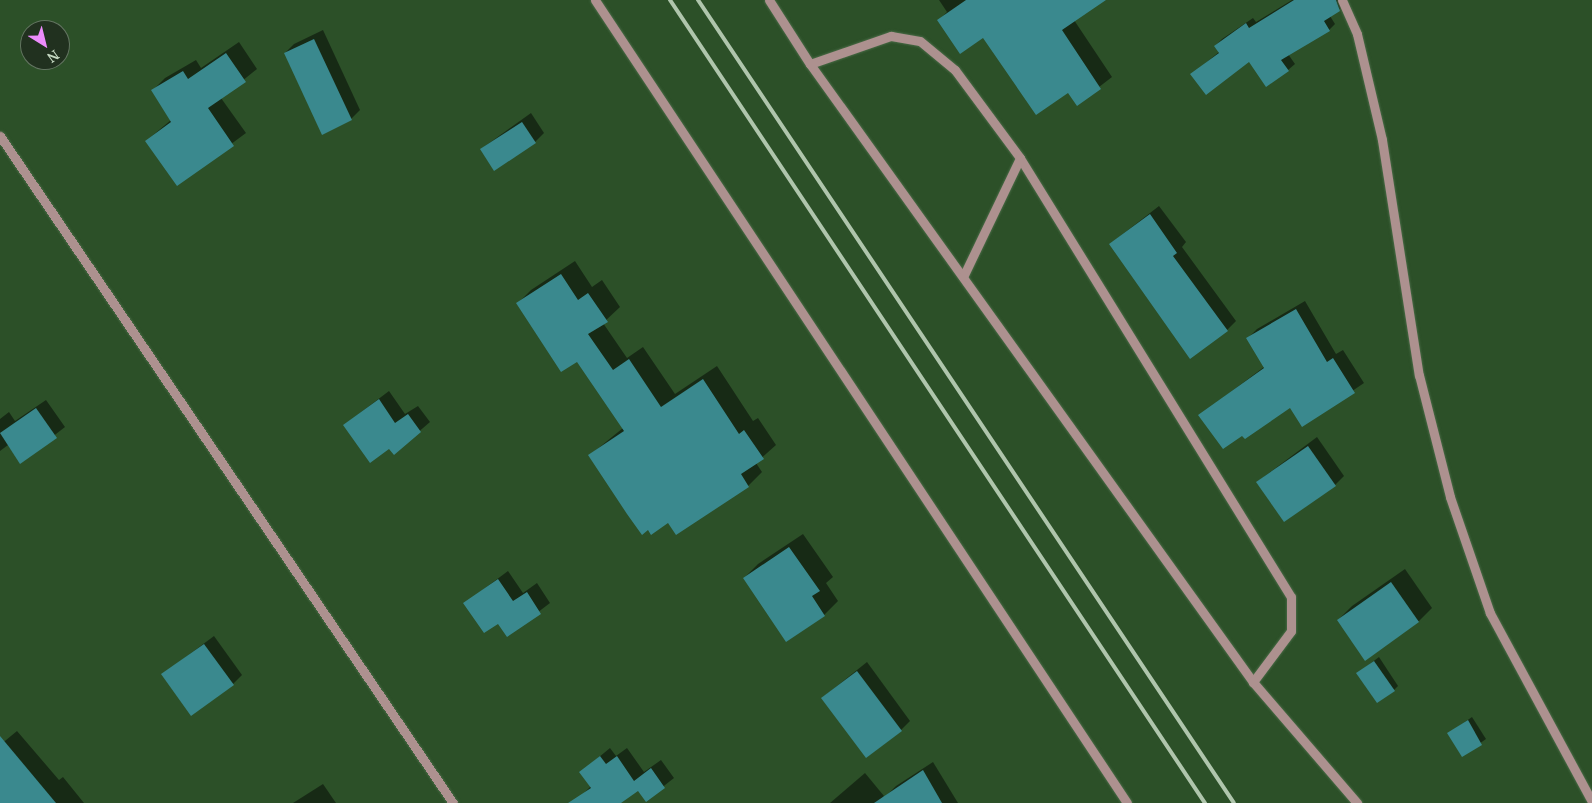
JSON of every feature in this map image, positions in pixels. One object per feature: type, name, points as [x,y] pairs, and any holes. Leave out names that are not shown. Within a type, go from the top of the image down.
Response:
[{"type":"street","points":[[595,0],[1127,803]]},
{"type":"street","points":[[769,0],[810,64],[1253,682],[1357,803]]},
{"type":"street","points":[[1342,0],[1357,34],[1382,140],[1419,375],[1450,497],[1490,613],[1592,802]]},
{"type":"street","points":[[810,64],[891,36],[920,41],[955,70],[1020,158],[1291,597],[1291,631],[1253,682]]},
{"type":"street","points":[[0,136],[453,803]]},
{"type":"street","points":[[963,277],[1020,158]]},
{"type":"building","points":[[966,0],[1106,0],[1062,30],[1101,89],[1077,106],[1068,93],[1036,115],[983,38],[960,54],[937,20]]},
{"type":"building","points":[[1294,0],[1336,0],[1340,11],[1324,21],[1330,31],[1281,60],[1289,71],[1266,87],[1249,62],[1206,95],[1190,74],[1219,53],[1214,46],[1246,23],[1249,28]]},
{"type":"building","points":[[314,39],[352,120],[322,135],[284,53]]},
{"type":"building","points":[[226,53],[246,82],[208,108],[234,146],[177,186],[145,141],[171,122],[151,90],[183,71],[188,79]]},
{"type":"building","points":[[522,122],[536,143],[494,171],[480,149]]},
{"type":"building","points":[[1150,214],[1177,253],[1173,256],[1228,331],[1190,359],[1109,244]]},
{"type":"building","points":[[561,274],[578,300],[588,293],[608,322],[588,334],[613,370],[629,359],[661,407],[703,379],[739,434],[744,430],[764,459],[741,474],[749,487],[676,535],[668,523],[651,535],[648,530],[642,535],[627,514],[588,455],[624,431],[577,362],[561,372],[516,303]]},
{"type":"building","points":[[1296,309],[1327,362],[1333,358],[1355,393],[1302,427],[1290,408],[1245,439],[1242,436],[1223,449],[1198,415],[1264,368],[1246,338]]},
{"type":"building","points":[[379,399],[395,423],[408,414],[421,432],[394,455],[389,449],[370,463],[343,425]]},
{"type":"building","points":[[36,408],[57,438],[20,464],[0,433]]},
{"type":"building","points":[[1308,446],[1336,486],[1284,522],[1256,482]]},
{"type":"building","points":[[789,547],[820,591],[812,596],[825,616],[786,642],[743,578]]},
{"type":"building","points":[[498,579],[513,601],[527,592],[541,614],[507,637],[498,624],[484,633],[463,603]]},
{"type":"building","points":[[1391,582],[1419,622],[1365,661],[1337,620]]},
{"type":"building","points":[[204,644],[234,685],[191,716],[161,674]]},
{"type":"building","points":[[1374,661],[1395,691],[1377,703],[1356,673]]},
{"type":"building","points":[[857,671],[902,731],[866,758],[821,698]]},
{"type":"building","points":[[1468,720],[1482,745],[1462,757],[1447,733]]},
{"type":"building","points":[[0,736],[56,803],[0,803]]},
{"type":"building","points":[[600,756],[606,764],[617,756],[634,781],[651,768],[665,788],[646,802],[638,791],[621,803],[568,803],[591,788],[579,772]]},
{"type":"building","points":[[923,770],[942,803],[874,803]]},
{"type":"railway","points":[[670,0],[1205,803]]},
{"type":"railway","points":[[698,0],[1234,803]]}]
